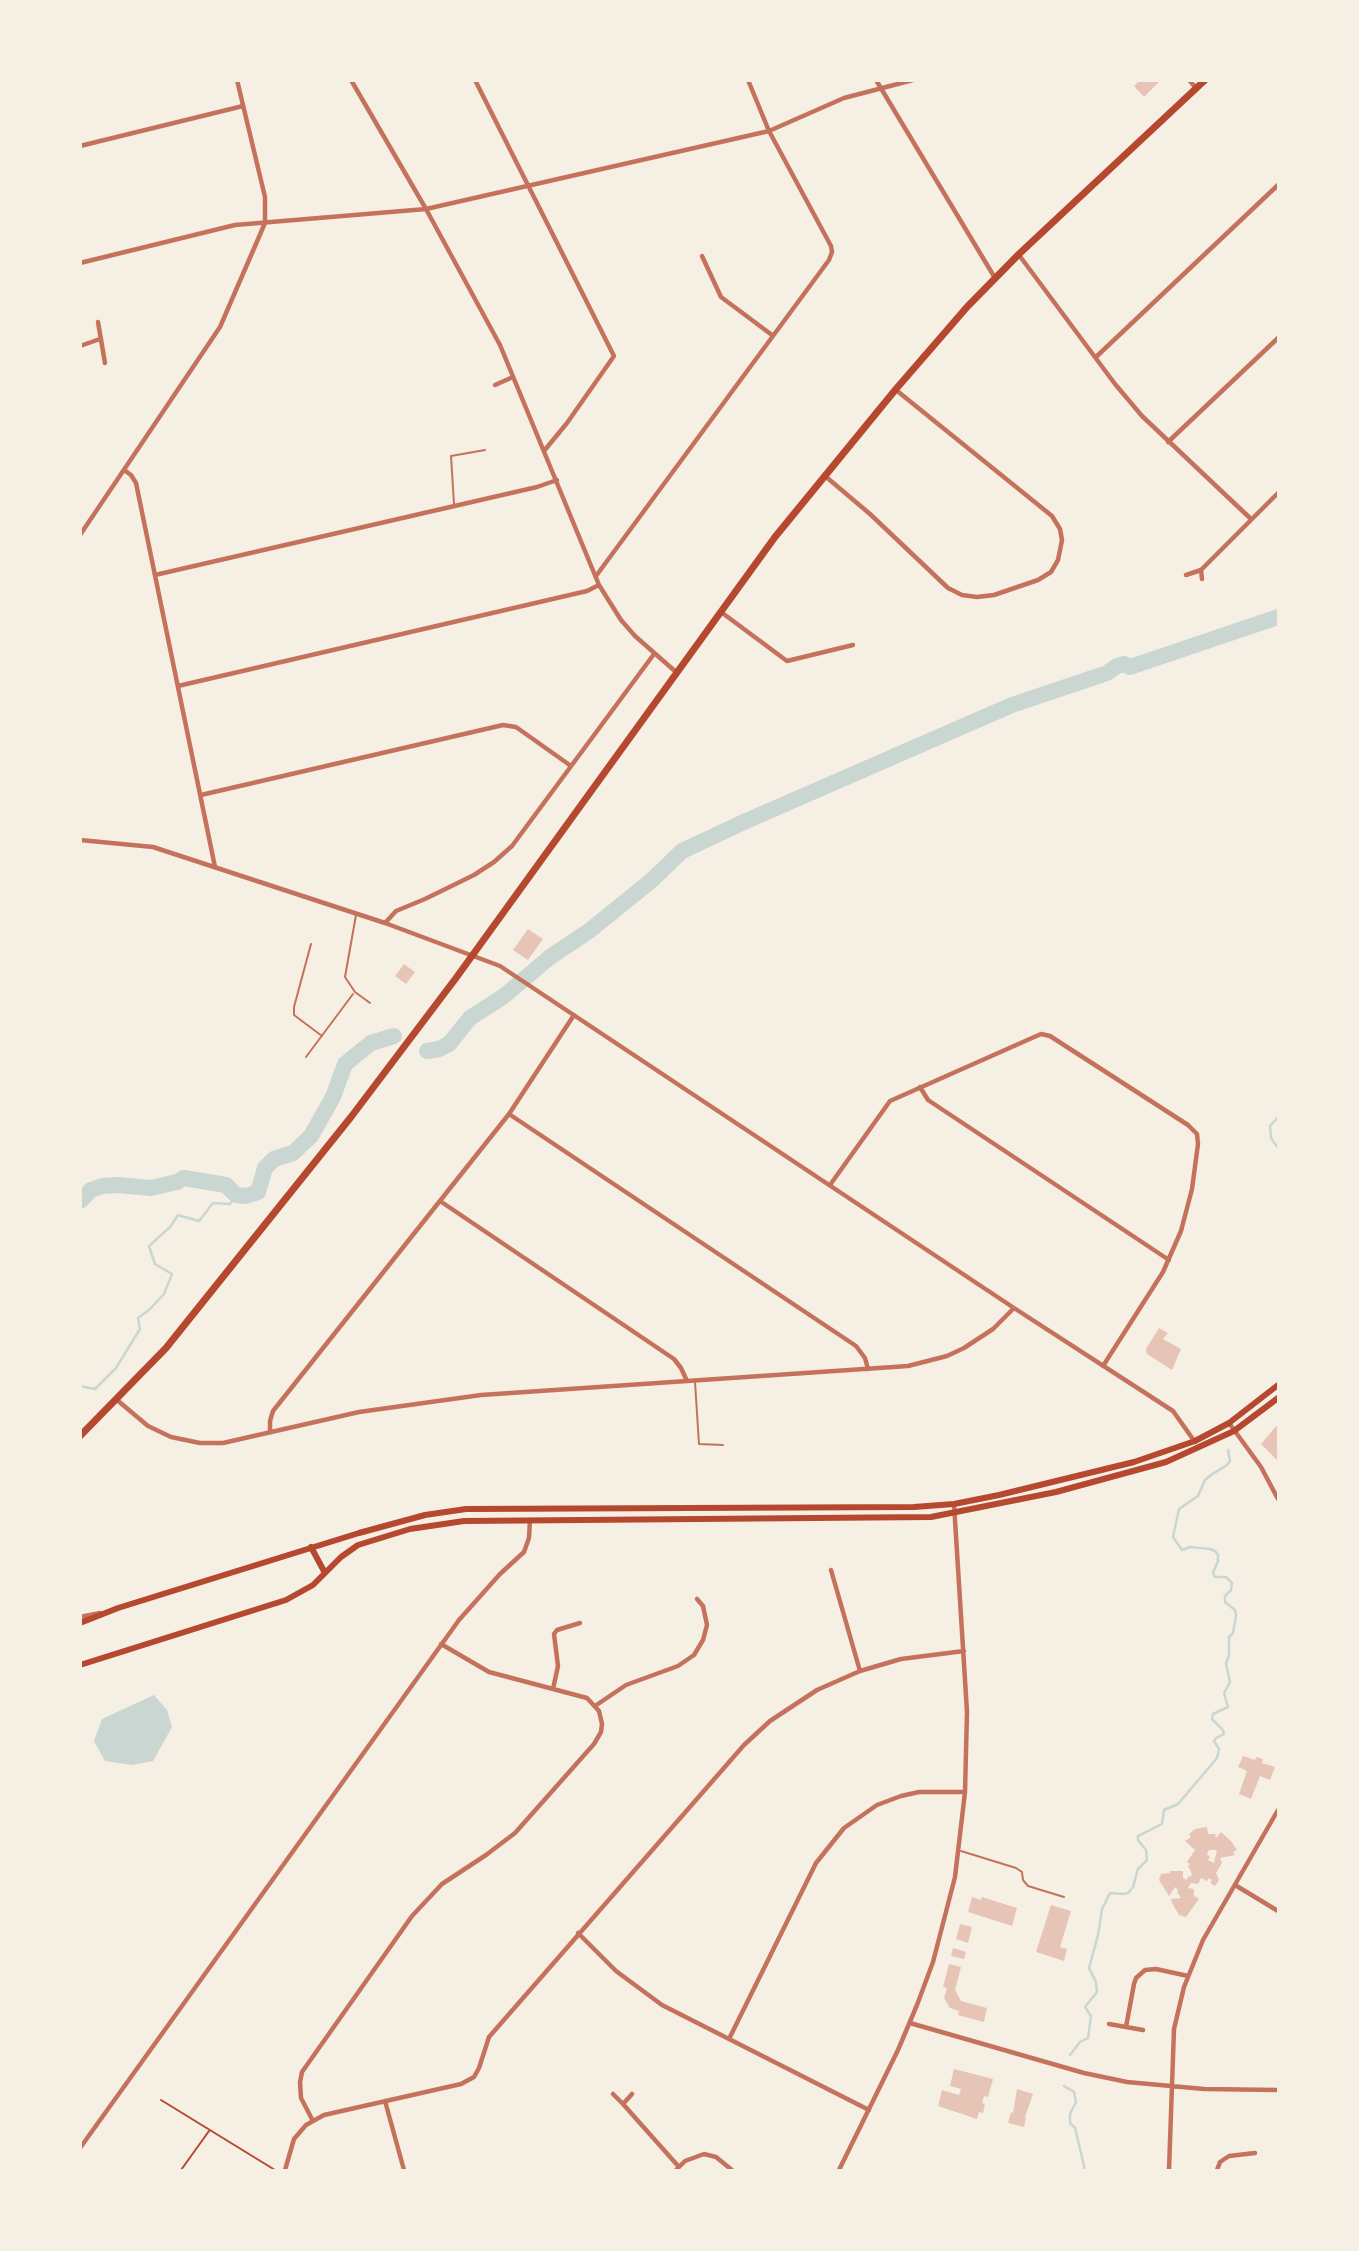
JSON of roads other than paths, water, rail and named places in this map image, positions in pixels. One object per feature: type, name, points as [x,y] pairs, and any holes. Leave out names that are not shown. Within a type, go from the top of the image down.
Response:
[{"type":"highway","points":[[80,1436],[117,1400],[203,1304],[401,1053],[775,537],[896,389],[1018,254],[1205,80]]},
{"type":"main road","points":[[80,1623],[113,1610],[311,1548],[425,1515],[466,1509],[914,1507],[954,1504],[1079,1477],[1195,1441],[1229,1423],[1279,1385]]},
{"type":"main road","points":[[80,1665],[286,1600],[313,1585],[341,1557],[358,1545],[399,1532],[464,1521],[898,1518],[954,1513],[1125,1475],[1199,1449],[1234,1431],[1279,1398]]},
{"type":"main road","points":[[730,1508],[730,1519]]},
{"type":"main road","points":[[311,1548],[325,1573]]},
{"type":"street","points":[[80,535],[220,327],[265,223],[265,197],[237,80]]},
{"type":"street","points":[[351,80],[426,209],[500,345],[599,585],[621,620],[676,672]]},
{"type":"street","points":[[475,80],[614,356],[544,451]]},
{"type":"street","points":[[595,576],[832,252],[769,131],[748,80]]},
{"type":"street","points":[[876,80],[995,279]]},
{"type":"street","points":[[80,263],[235,225],[426,209],[769,131],[845,98],[912,80]]},
{"type":"street","points":[[1189,80],[1197,89]]},
{"type":"street","points":[[80,146],[243,106]]},
{"type":"street","points":[[1096,357],[1279,184]]},
{"type":"street","points":[[1018,254],[1142,416],[1251,519]]},
{"type":"street","points":[[702,256],[721,297],[772,335]]},
{"type":"street","points":[[98,322],[105,363]]},
{"type":"street","points":[[1168,442],[1279,338]]},
{"type":"street","points":[[80,346],[100,339]]},
{"type":"street","points":[[495,385],[513,377]]},
{"type":"street","points":[[825,476],[870,514],[948,588],[961,595],[986,597],[1038,580],[1051,572],[1061,553],[1062,540],[1060,529],[1052,516],[896,389]]},
{"type":"street","points":[[124,470],[136,483],[215,868]]},
{"type":"street","points":[[155,575],[556,480]]},
{"type":"street","points":[[1186,575],[1201,570],[1279,493]]},
{"type":"street","points":[[1201,570],[1202,579]]},
{"type":"street","points":[[178,686],[587,591],[599,585]]},
{"type":"street","points":[[721,612],[787,661],[853,645]]},
{"type":"street","points":[[385,923],[396,911],[456,885],[494,862],[527,827],[654,654]]},
{"type":"street","points":[[201,795],[502,725],[516,727],[570,766]]},
{"type":"street","points":[[80,840],[153,847],[385,923],[500,965],[1173,1411],[1199,1449]]},
{"type":"street","points":[[270,1432],[273,1411],[509,1114],[574,1015]]},
{"type":"street","points":[[830,1185],[890,1101],[1041,1034],[1050,1037],[1188,1125],[1197,1134],[1197,1153],[1187,1211],[1169,1260],[1102,1366]]},
{"type":"street","points":[[920,1087],[928,1100],[1169,1260]]},
{"type":"street","points":[[509,1114],[856,1346],[865,1358],[868,1369]]},
{"type":"street","points":[[440,1201],[674,1359],[687,1381]]},
{"type":"street","points":[[117,1400],[148,1426],[180,1440],[223,1443],[359,1412],[429,1401],[908,1366],[947,1356],[980,1338],[1014,1308]]},
{"type":"street","points":[[1229,1423],[1261,1467],[1279,1499]]},
{"type":"street","points":[[839,2171],[910,2023],[933,1962],[947,1912],[959,1850],[965,1792],[967,1712],[954,1504]]},
{"type":"street","points":[[80,2148],[470,1605],[524,1552],[529,1538],[530,1520]]},
{"type":"street","points":[[831,1570],[860,1671]]},
{"type":"street","points":[[595,1706],[626,1685],[678,1667],[694,1655],[703,1640],[707,1625],[703,1606],[697,1600]]},
{"type":"street","points":[[80,1617],[113,1610]]},
{"type":"street","points":[[553,1689],[558,1667],[554,1634],[556,1630],[580,1623]]},
{"type":"street","points":[[313,2121],[300,2090],[302,2072],[428,1897],[442,1884],[515,1833],[594,1744],[602,1724],[599,1711],[582,1696],[489,1672],[441,1644]]},
{"type":"street","points":[[285,2171],[294,2139],[313,2121],[332,2112],[470,2080],[479,2068],[489,2037],[755,1733],[801,1699],[831,1682],[901,1659],[964,1651]]},
{"type":"street","points":[[729,2039],[816,1863],[844,1828],[877,1805],[901,1796],[919,1792],[965,1792]]},
{"type":"street","points":[[1169,2171],[1174,2029],[1188,1976],[1203,1940],[1279,1810]]},
{"type":"street","points":[[1235,1885],[1279,1911]]},
{"type":"street","points":[[578,1933],[616,1971],[650,1998],[869,2110]]},
{"type":"street","points":[[1126,2027],[1134,1984],[1141,1973],[1150,1969],[1188,1976]]},
{"type":"street","points":[[910,2023],[1058,2066],[1127,2082],[1172,2087],[1279,2090]]},
{"type":"street","points":[[1109,2024],[1143,2029]]},
{"type":"street","points":[[613,2094],[678,2169],[691,2158],[704,2154],[716,2157],[732,2171]]},
{"type":"street","points":[[623,2104],[632,2094]]},
{"type":"street","points":[[385,2101],[404,2171]]},
{"type":"street","points":[[1217,2171],[1220,2162],[1229,2156],[1255,2153]]},
{"type":"lane","points":[[454,506],[451,456],[485,450]]},
{"type":"lane","points":[[356,914],[345,977],[355,992],[370,1003]]},
{"type":"lane","points":[[311,944],[297,994],[295,1015],[322,1036]]},
{"type":"lane","points":[[306,1057],[355,992]]},
{"type":"lane","points":[[695,1381],[699,1444],[723,1445]]},
{"type":"lane","points":[[959,1850],[1016,1868],[1022,1872],[1023,1880],[1028,1886],[1063,1897]]},
{"type":"waterway","points":[[427,1051],[449,1044],[470,1018],[504,996],[550,957],[589,931],[652,880],[682,851],[1012,705],[1107,673],[1117,666],[1124,664],[1130,667],[1278,617]]},
{"type":"waterway","points":[[80,1201],[91,1190],[102,1186],[151,1188],[184,1178],[226,1185],[236,1195],[246,1196],[258,1192],[265,1168],[274,1159],[293,1153],[311,1136],[333,1097],[345,1064],[371,1043],[394,1036]]},
{"type":"waterway","points":[[1278,1117],[1270,1126],[1271,1138],[1278,1148]]},
{"type":"waterway","points":[[80,1386],[95,1389],[116,1368],[140,1329],[138,1318],[164,1294],[172,1274],[155,1264],[149,1246],[170,1227],[178,1215],[199,1221],[213,1203],[230,1204],[236,1195]]},
{"type":"waterway","points":[[1070,2055],[1080,2042],[1088,2038],[1091,2016],[1085,2007],[1097,1992],[1096,1982],[1089,1968],[1102,1909],[1110,1893],[1128,1893],[1133,1887],[1138,1869],[1147,1860],[1146,1850],[1138,1836],[1162,1824],[1164,1810],[1178,1804],[1217,1758],[1219,1749],[1214,1741],[1224,1734],[1212,1719],[1213,1714],[1228,1707],[1224,1693],[1230,1682],[1226,1664],[1229,1637],[1233,1633],[1236,1616],[1235,1610],[1225,1602],[1225,1596],[1231,1590],[1232,1583],[1226,1577],[1215,1577],[1213,1573],[1218,1561],[1215,1551],[1190,1547],[1182,1550],[1173,1537],[1179,1509],[1198,1496],[1205,1480],[1227,1465],[1230,1461],[1228,1450]]},
{"type":"waterway","points":[[1064,2086],[1074,2092],[1076,2102],[1070,2114],[1070,2123],[1075,2128],[1085,2170]]}]
